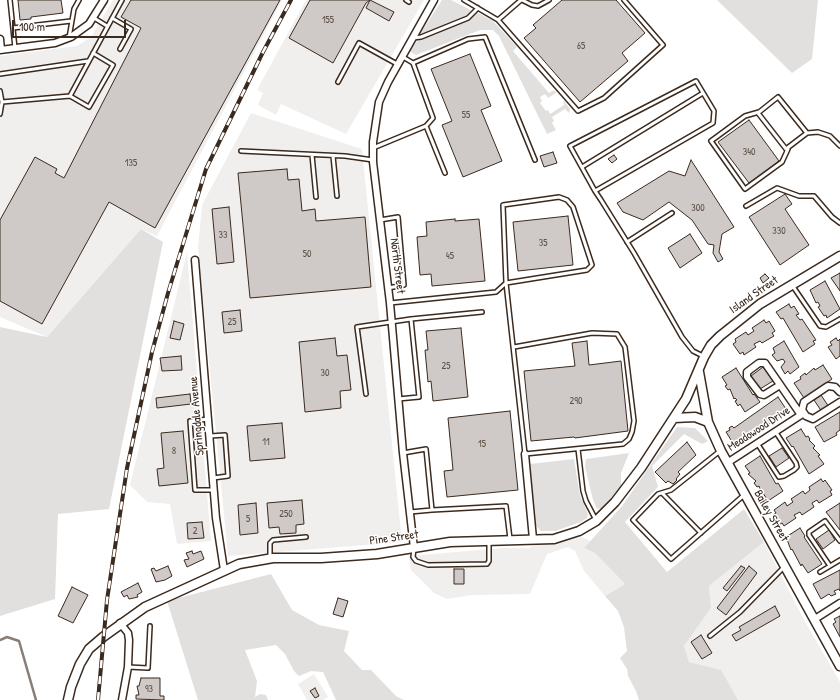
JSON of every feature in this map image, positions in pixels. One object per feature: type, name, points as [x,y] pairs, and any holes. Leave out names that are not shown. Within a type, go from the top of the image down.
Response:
[{"type":"street","points":[[0,39],[1,50],[55,44],[82,31],[93,18],[104,0]]},
{"type":"street","name":"North Street","points":[[414,548],[402,453],[392,322],[373,160],[373,148],[374,125],[379,102],[401,56],[434,0]]},
{"type":"street","name":"Island Street","points":[[699,372],[704,357],[711,345],[728,328],[760,304],[840,256]]},
{"type":"street","name":"Springdale Avenue","points":[[195,260],[216,518],[224,570]]},
{"type":"street","points":[[780,385],[764,395],[760,394],[748,377],[747,372],[759,363],[763,362],[803,414]]},
{"type":"street","name":"Pine Street","points":[[68,700],[71,686],[80,664],[89,649],[120,623],[145,607],[239,564],[270,558],[377,554],[450,542],[554,539],[579,531],[596,521],[624,491],[674,418],[699,372]]},
{"type":"street","name":"Bailey Street","points":[[699,372],[708,422],[721,451],[840,666]]},
{"type":"street","name":"Meadowood Drive","points":[[840,392],[835,387],[828,386],[804,402],[802,407],[803,414],[811,419],[815,419],[840,402]]},
{"type":"street","name":"Meadowood Drive","points":[[727,463],[803,414]]},
{"type":"street","points":[[674,418],[695,417],[708,422]]},
{"type":"street","points":[[525,454],[533,539]]},
{"type":"street","points":[[814,619],[840,603]]},
{"type":"street","points":[[120,623],[128,633],[129,640],[128,667],[122,700]]},
{"type":"lane","points":[[10,0],[15,48]]},
{"type":"lane","points":[[69,38],[74,9],[79,0]]},
{"type":"lane","points":[[70,96],[122,0]]},
{"type":"lane","points":[[464,0],[498,20],[578,111],[604,98],[663,45],[624,0]]},
{"type":"lane","points":[[498,20],[521,0],[538,6],[549,0]]},
{"type":"lane","points":[[411,38],[421,37],[468,18],[478,8]]},
{"type":"lane","points":[[93,18],[108,26]]},
{"type":"lane","points":[[112,18],[131,29],[120,49]]},
{"type":"lane","points":[[13,28],[71,21]]},
{"type":"lane","points":[[413,63],[468,39],[486,37],[535,160]]},
{"type":"lane","points":[[338,82],[359,43],[397,64]]},
{"type":"lane","points":[[2,102],[70,96],[89,107],[113,65],[93,53]]},
{"type":"lane","points":[[373,148],[426,126],[434,118],[413,63],[401,56]]},
{"type":"lane","points":[[0,74],[88,61]]},
{"type":"lane","points":[[595,191],[713,124],[714,111],[696,81],[570,146],[595,191],[627,242],[682,337],[693,351],[704,357]]},
{"type":"lane","points":[[0,91],[2,102],[0,114]]},
{"type":"lane","points":[[582,167],[704,93]]},
{"type":"lane","points":[[807,133],[778,97],[759,112],[745,116],[710,141],[745,189],[782,162],[788,149],[807,133],[822,132],[830,136],[840,146]]},
{"type":"lane","points":[[759,112],[759,115],[785,149],[788,149]]},
{"type":"lane","points":[[426,126],[445,173]]},
{"type":"lane","points":[[241,151],[333,156],[373,160]]},
{"type":"lane","points":[[312,155],[316,197]]},
{"type":"lane","points":[[333,156],[337,196]]},
{"type":"lane","points":[[746,206],[777,188],[798,196],[814,196],[840,224]]},
{"type":"lane","points":[[390,303],[496,292],[506,283],[587,270],[592,266],[573,207],[567,200],[559,197],[503,205],[506,283],[525,454],[623,444],[629,439],[634,420],[625,347],[617,334],[592,333],[514,348]]},
{"type":"lane","points":[[627,242],[672,213]]},
{"type":"lane","points":[[380,220],[398,217],[404,285],[388,288]]},
{"type":"lane","points":[[792,284],[820,326],[826,327],[840,319]]},
{"type":"lane","points":[[366,394],[357,327],[411,319],[482,312]]},
{"type":"lane","points":[[398,399],[419,397],[411,319]]},
{"type":"lane","points":[[209,419],[190,421],[195,490],[214,490]]},
{"type":"lane","points":[[757,443],[779,477],[782,477],[794,470],[797,467],[796,463],[776,431]]},
{"type":"lane","points":[[210,436],[224,435],[228,476],[213,478]]},
{"type":"lane","points":[[402,453],[426,449],[432,510]]},
{"type":"lane","points":[[578,449],[583,491],[586,501],[596,521]]},
{"type":"lane","points":[[721,451],[671,490],[658,494],[633,520],[671,559],[744,495]]},
{"type":"lane","points":[[662,493],[701,532]]},
{"type":"lane","points":[[409,513],[432,510],[506,506],[510,540]]},
{"type":"lane","points":[[830,566],[809,535],[809,532],[824,521],[840,541]]},
{"type":"lane","points":[[270,558],[270,543],[273,540],[306,537]]},
{"type":"lane","points":[[414,548],[413,557],[416,561],[428,565],[487,564],[489,561],[489,540]]},
{"type":"lane","points":[[820,572],[840,560]]},
{"type":"lane","points":[[710,636],[740,612],[785,566]]},
{"type":"lane","points":[[128,667],[148,668],[150,626]]},
{"type":"shaded area","points":[[113,0],[282,0],[157,236],[141,229],[47,337],[0,317],[0,56],[77,46],[91,37]]},
{"type":"shaded area","points":[[306,0],[424,0],[346,134],[281,104],[276,115],[258,105],[263,93],[257,90]]},
{"type":"shaded area","points":[[442,0],[451,0],[471,10],[467,15],[420,34]]},
{"type":"shaded area","points":[[717,0],[818,0],[812,59],[792,73]]},
{"type":"shaded area","points":[[478,13],[493,21],[517,47],[513,51],[549,93],[554,90],[556,93],[548,98],[545,94],[540,97],[542,101],[540,103],[546,111],[548,110],[550,114],[564,105],[564,101],[570,109],[569,113],[565,109],[552,117],[554,121],[552,123],[556,130],[547,134],[499,36],[493,30],[480,30],[416,55],[411,52],[410,50],[417,41],[461,23]]},
{"type":"shaded area","points":[[251,113],[362,149],[402,542],[228,556],[198,248],[202,205]]},
{"type":"shaded area","points":[[141,229],[163,242],[109,509],[58,514],[55,599],[0,616],[0,327],[47,337]]},
{"type":"shaded area","points":[[187,252],[211,541],[177,544],[170,504],[147,502],[130,485]]},
{"type":"shaded area","points":[[677,427],[695,428],[708,441],[702,444],[684,434],[652,466],[658,487],[625,522],[667,572],[744,509],[764,542],[709,586],[711,608],[684,646],[689,662],[721,670],[738,700],[639,700],[628,676],[627,669],[620,658],[627,651],[624,627],[618,611],[605,596],[625,584],[595,553],[584,548],[622,506]]},
{"type":"shaded area","points":[[629,453],[621,473],[621,487],[601,508],[597,509],[593,500],[585,467],[586,459]]},
{"type":"shaded area","points":[[574,459],[580,495],[588,514],[587,518],[581,522],[555,531],[541,531],[536,526],[534,519],[530,464]]},
{"type":"shaded area","points":[[582,537],[590,541],[584,548],[595,553],[625,584],[605,596],[584,571],[575,551],[568,547],[547,554],[530,594],[472,595],[447,599],[434,593],[411,570],[409,556],[504,548],[530,548],[532,546]]},
{"type":"shaded area","points":[[764,542],[803,618],[840,682],[840,700],[738,700],[721,671],[689,662],[684,646],[711,608],[709,586]]},
{"type":"shaded area","points":[[271,574],[292,610],[319,625],[349,631],[344,651],[362,670],[371,670],[396,696],[404,700],[336,700],[323,672],[311,671],[299,676],[294,671],[285,654],[276,645],[245,650],[257,681],[255,697],[260,694],[266,695],[268,700],[198,700],[167,601]]},
{"type":"shaded area","points":[[314,674],[328,697],[323,700],[307,700],[298,684]]},
{"type":"building","points":[[18,0],[61,0],[63,13],[20,20]]},
{"type":"building","points":[[131,0],[280,0],[155,228],[109,202],[42,324],[0,301],[0,220],[35,157],[57,169],[55,173],[64,178],[141,28],[121,17]]},
{"type":"building","points":[[310,0],[370,0],[366,3],[333,63],[289,38]]},
{"type":"building","points":[[370,0],[394,12],[389,21],[366,8]]},
{"type":"building","points":[[562,0],[616,0],[645,33],[622,53],[628,61],[580,102],[524,38],[536,28],[533,25]]},
{"type":"building","points":[[470,54],[491,106],[481,110],[502,161],[463,177],[442,125],[452,121],[431,69]]},
{"type":"building","points":[[749,120],[779,161],[749,183],[718,142]]},
{"type":"building","points":[[553,152],[557,163],[544,167],[540,156]]},
{"type":"building","points":[[614,155],[617,159],[612,163],[608,159]]},
{"type":"building","points":[[691,160],[734,227],[722,234],[719,252],[723,259],[718,262],[713,253],[714,245],[708,244],[692,220],[669,202],[643,220],[623,212],[617,203],[669,171],[685,176]]},
{"type":"building","points":[[287,169],[288,180],[299,179],[302,211],[315,209],[316,221],[365,217],[371,287],[250,298],[238,173]]},
{"type":"building","points":[[785,194],[792,204],[785,209],[809,245],[780,265],[749,217]]},
{"type":"building","points":[[229,207],[234,262],[217,264],[212,209]]},
{"type":"building","points":[[568,216],[573,265],[518,271],[513,222]]},
{"type":"building","points":[[455,219],[455,221],[479,219],[485,281],[432,286],[431,274],[420,275],[417,237],[427,236],[426,222]]},
{"type":"building","points":[[690,234],[702,253],[680,268],[668,248]]},
{"type":"building","points":[[840,273],[840,291],[831,278]]},
{"type":"building","points":[[765,274],[769,278],[763,283],[760,278]]},
{"type":"building","points":[[825,281],[840,309],[827,318],[818,307],[820,306],[818,302],[816,303],[810,290]]},
{"type":"building","points":[[789,304],[791,308],[794,306],[799,314],[796,315],[800,320],[802,319],[816,340],[813,341],[815,344],[803,352],[783,318],[781,319],[776,312]]},
{"type":"building","points":[[240,310],[242,331],[224,333],[222,312]]},
{"type":"building","points":[[764,320],[766,323],[769,321],[775,331],[772,333],[774,336],[762,343],[760,341],[754,344],[756,347],[744,355],[743,352],[740,354],[733,344],[736,342],[735,339],[746,332],[748,335],[754,331],[752,328]]},
{"type":"building","points":[[174,321],[184,324],[180,340],[170,338]]},
{"type":"building","points":[[461,328],[468,397],[433,401],[431,381],[428,382],[425,350],[428,350],[426,331]]},
{"type":"building","points":[[335,338],[337,356],[347,355],[351,390],[340,391],[341,408],[305,412],[299,342]]},
{"type":"building","points":[[836,338],[838,341],[840,339],[840,356],[836,359],[828,347],[832,345],[830,342]]},
{"type":"building","points":[[587,341],[589,365],[621,361],[628,431],[575,438],[531,441],[524,371],[575,366],[572,343]]},
{"type":"building","points":[[784,341],[799,367],[790,374],[788,371],[785,374],[781,367],[785,362],[783,359],[777,361],[772,355],[775,353],[773,348]]},
{"type":"building","points":[[181,356],[182,370],[162,371],[160,358]]},
{"type":"building","points":[[823,365],[832,379],[804,398],[794,383],[801,379],[800,377],[805,373],[806,375],[814,368],[815,370]]},
{"type":"building","points":[[763,367],[773,381],[760,389],[751,376]]},
{"type":"building","points":[[736,368],[753,395],[754,394],[760,402],[745,412],[740,404],[738,406],[735,401],[737,400],[735,398],[734,399],[730,389],[728,390],[725,386],[727,385],[722,377]]},
{"type":"building","points":[[190,394],[191,404],[157,408],[156,398]]},
{"type":"building","points":[[821,395],[829,407],[822,412],[814,400]]},
{"type":"building","points":[[778,397],[786,409],[782,411],[784,414],[770,421],[771,423],[764,428],[763,426],[758,429],[759,431],[751,436],[750,434],[745,438],[746,440],[739,444],[737,441],[733,443],[726,432],[730,430],[729,428],[732,426],[734,428]]},
{"type":"building","points":[[510,411],[518,490],[447,497],[444,471],[453,470],[448,418]]},
{"type":"building","points":[[840,412],[840,430],[836,433],[837,435],[824,442],[815,427]]},
{"type":"building","points":[[282,423],[285,458],[250,461],[247,426]]},
{"type":"building","points":[[801,429],[806,437],[808,436],[810,439],[809,440],[815,446],[813,448],[820,455],[818,456],[824,464],[809,474],[793,446],[792,447],[786,438]]},
{"type":"building","points":[[183,431],[188,483],[159,486],[157,469],[164,468],[161,433]]},
{"type":"building","points":[[687,442],[696,455],[678,472],[680,474],[673,484],[668,481],[666,483],[655,472]]},
{"type":"building","points":[[782,448],[789,458],[776,467],[769,456]]},
{"type":"building","points":[[760,456],[776,484],[778,483],[783,491],[768,501],[763,493],[762,494],[759,486],[757,487],[754,483],[756,481],[748,474],[750,473],[745,466]]},
{"type":"building","points":[[821,479],[823,482],[825,480],[832,490],[830,491],[832,495],[819,503],[817,500],[812,503],[814,507],[802,515],[800,512],[794,515],[796,518],[784,526],[782,523],[779,525],[773,515],[776,513],[774,510],[785,502],[787,506],[793,502],[791,499],[803,491],[805,494],[810,490],[809,487]]},
{"type":"building","points":[[302,500],[304,524],[296,525],[296,533],[280,534],[279,527],[269,528],[267,503]]},
{"type":"building","points":[[256,503],[258,533],[240,535],[238,505]]},
{"type":"building","points":[[840,503],[840,530],[826,512]]},
{"type":"building","points":[[202,522],[204,538],[188,539],[187,523]]},
{"type":"building","points":[[800,528],[805,536],[804,537],[822,564],[808,573],[802,564],[801,566],[792,549],[791,550],[786,537]]},
{"type":"building","points":[[829,530],[835,540],[823,549],[816,539]]},
{"type":"building","points":[[192,551],[193,554],[201,551],[204,559],[187,567],[184,560],[189,559],[186,553]]},
{"type":"building","points":[[168,566],[172,576],[165,580],[156,582],[151,569],[154,568],[156,571]]},
{"type":"building","points":[[741,566],[745,568],[727,591],[723,588]]},
{"type":"building","points":[[749,566],[757,573],[726,615],[717,608]]},
{"type":"building","points":[[454,569],[464,569],[464,584],[454,584]]},
{"type":"building","points":[[840,570],[840,591],[839,589],[834,591],[836,594],[831,596],[829,594],[821,599],[813,584]]},
{"type":"building","points":[[138,583],[142,592],[137,595],[138,597],[129,599],[127,595],[124,597],[121,592]]},
{"type":"building","points":[[72,587],[88,595],[73,623],[58,616]]},
{"type":"building","points":[[338,598],[348,601],[343,617],[333,614]]},
{"type":"building","points":[[775,606],[780,616],[736,641],[732,635],[741,630],[739,627]]},
{"type":"building","points":[[840,616],[840,637],[833,624],[836,622],[834,619]]},
{"type":"building","points":[[701,635],[712,653],[702,659],[691,642]]},
{"type":"building","points":[[141,678],[160,678],[160,696],[164,696],[164,700],[136,699],[136,695],[139,695],[137,686],[139,686]]},
{"type":"building","points":[[315,688],[319,696],[315,698],[310,691]]},
{"type":"waterway","points":[[0,640],[7,637],[19,641],[36,700]]},
{"type":"railway","points":[[98,700],[107,600],[127,468],[152,352],[168,293],[206,169],[263,52],[291,0]]}]
